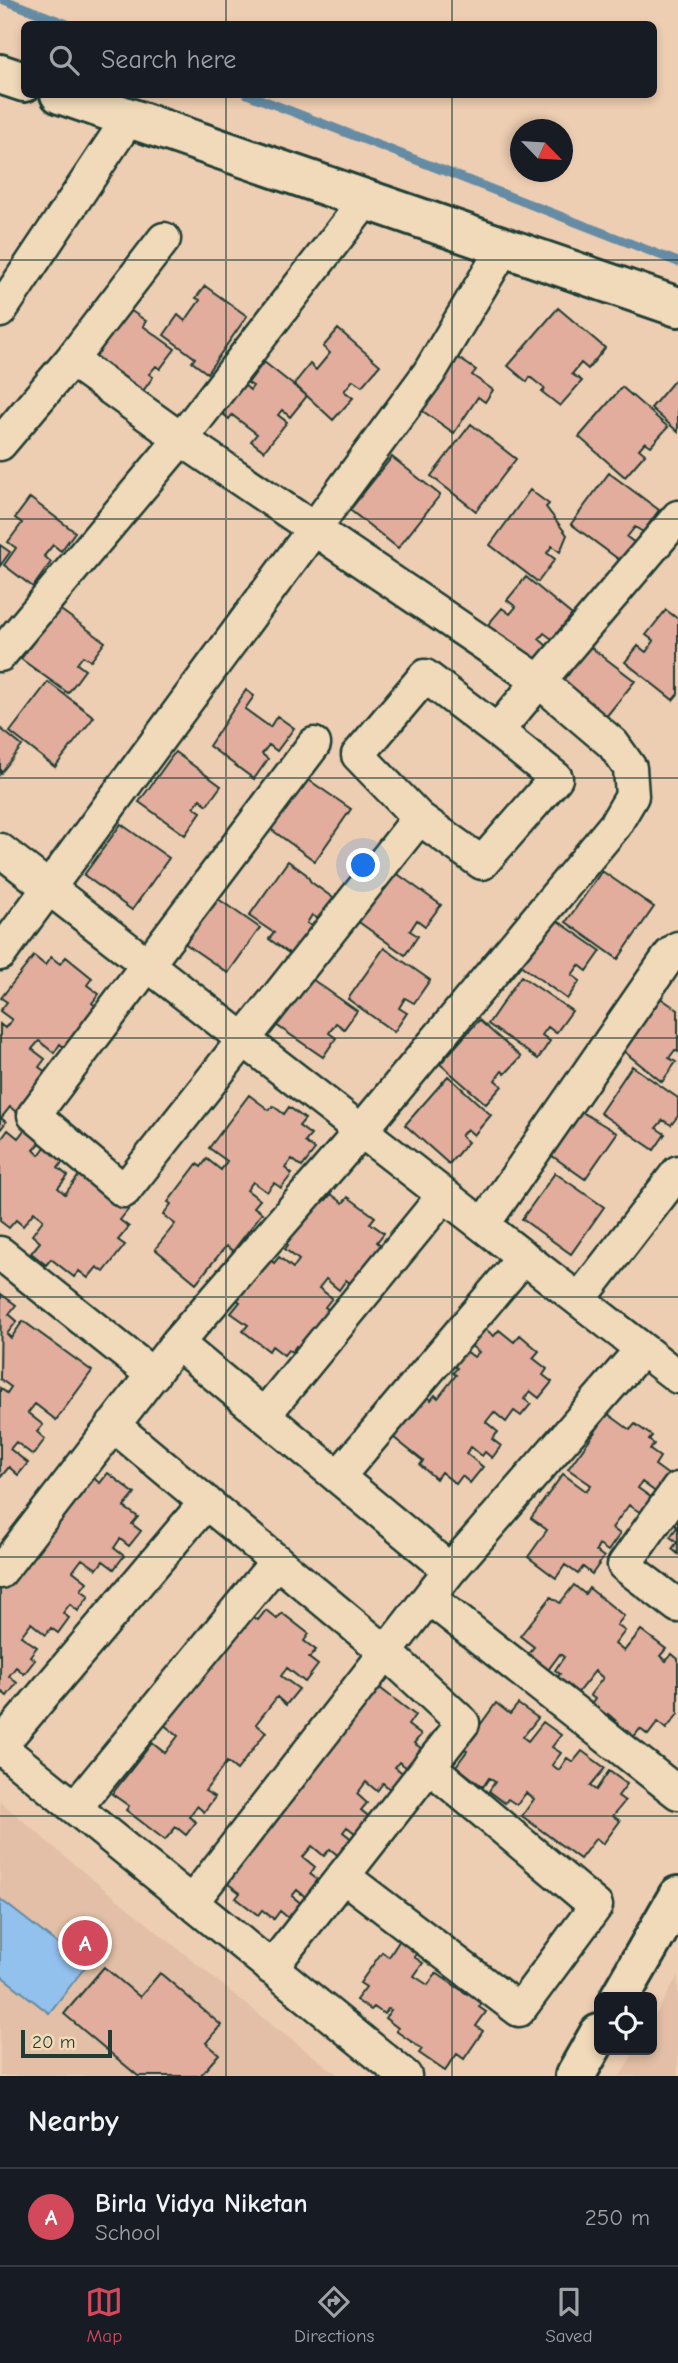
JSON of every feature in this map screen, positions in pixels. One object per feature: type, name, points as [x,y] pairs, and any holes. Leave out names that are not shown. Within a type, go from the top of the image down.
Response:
[{"type":"street","points":[[0,74],[21,81]]},
{"type":"street","points":[[72,98],[678,307]]},
{"type":"street","points":[[0,311],[129,118]]},
{"type":"street","points":[[0,655],[181,439],[366,200]]},
{"type":"street","points":[[0,444],[71,360],[164,239]]},
{"type":"street","points":[[0,954],[429,373],[504,247]]},
{"type":"street","points":[[0,1572],[177,1343],[360,1130],[615,825],[632,796],[630,768],[613,744],[539,681],[181,439],[71,360]]},
{"type":"street","points":[[497,731],[678,516]]},
{"type":"street","points":[[425,677],[556,778],[482,863],[419,818],[358,755],[425,677]]},
{"type":"street","points":[[314,744],[34,1115],[124,1191],[419,818]]},
{"type":"street","points":[[0,850],[678,1377]]},
{"type":"street","points":[[483,1226],[670,955],[678,948]]},
{"type":"street","points":[[579,1300],[678,1172]]},
{"type":"street","points":[[264,1415],[444,1195]]},
{"type":"street","points":[[0,1253],[153,1375]]},
{"type":"street","points":[[338,1477],[524,1257]]},
{"type":"street","points":[[177,1343],[450,1570]]},
{"type":"street","points":[[191,1903],[450,1570],[642,1349]]},
{"type":"street","points":[[113,1425],[386,1652],[463,1723],[271,1968]]},
{"type":"street","points":[[678,1489],[624,1565],[678,1606]]},
{"type":"street","points":[[206,1502],[0,1747],[405,2076]]},
{"type":"street","points":[[75,1808],[277,1561]]},
{"type":"street","points":[[429,1598],[678,1793]]},
{"type":"street","points":[[343,1876],[519,2010],[596,1906],[429,1766]]},
{"type":"street","points":[[623,1992],[678,1896]]},
{"type":"street","points":[[575,2076],[594,2043]]},
{"type":"shaded area","points":[[0,1801],[272,2025],[340,2076],[0,2076]]},
{"type":"shaded area","points":[[678,1976],[678,2076],[620,2076],[632,2055],[657,2055],[657,2012]]},
{"type":"water","points":[[0,1899],[86,1966],[49,2013],[0,1975]]},
{"type":"building","points":[[205,286],[247,316],[207,373],[192,362],[195,358],[164,335],[178,315],[185,321],[200,300],[196,298]]},
{"type":"building","points":[[127,308],[146,321],[143,326],[175,349],[160,369],[156,366],[149,374],[153,377],[138,398],[88,363]]},
{"type":"building","points":[[558,308],[605,348],[588,369],[581,363],[572,374],[582,381],[560,406],[542,392],[545,389],[530,377],[527,382],[508,366]]},
{"type":"building","points":[[338,329],[380,365],[362,386],[353,380],[344,391],[353,398],[333,420],[294,384],[310,364],[316,370],[330,353],[323,347]]},
{"type":"building","points":[[454,355],[476,370],[472,375],[493,390],[485,402],[478,397],[454,433],[417,407]]},
{"type":"building","points":[[264,362],[307,396],[290,417],[282,410],[278,415],[287,422],[264,451],[251,441],[257,434],[232,415],[229,419],[222,413],[244,385],[250,390],[253,386],[248,383]]},
{"type":"building","points":[[678,376],[678,432],[651,408]]},
{"type":"building","points":[[622,387],[668,427],[651,446],[645,442],[639,449],[645,454],[625,477],[579,437]]},
{"type":"building","points":[[471,424],[516,459],[476,511],[431,476]]},
{"type":"building","points":[[392,457],[440,495],[398,548],[350,510]]},
{"type":"building","points":[[609,473],[659,510],[643,532],[635,527],[627,537],[635,543],[621,561],[571,524]]},
{"type":"building","points":[[530,490],[549,504],[546,507],[567,535],[560,552],[552,546],[547,553],[555,559],[538,582],[490,545]]},
{"type":"building","points":[[30,498],[75,532],[61,551],[53,545],[44,556],[51,562],[33,587],[4,565],[16,548],[8,542],[22,523],[15,518]]},
{"type":"building","points":[[0,545],[10,552],[0,566]]},
{"type":"building","points":[[526,577],[572,615],[552,639],[544,633],[539,639],[547,646],[531,666],[485,628],[502,608],[510,614],[516,607],[507,600]]},
{"type":"building","points":[[58,608],[105,642],[91,661],[83,656],[77,664],[85,670],[68,693],[21,659]]},
{"type":"building","points":[[666,610],[678,619],[678,694],[673,700],[625,662],[638,646],[646,652],[654,641],[646,635]]},
{"type":"building","points":[[584,642],[635,681],[601,723],[553,685],[561,670],[568,675],[575,665],[569,661]]},
{"type":"building","points":[[48,682],[94,717],[55,767],[10,732]]},
{"type":"building","points":[[246,690],[254,696],[245,709],[270,727],[277,716],[294,728],[277,751],[269,745],[262,754],[268,759],[254,779],[209,746]]},
{"type":"building","points":[[0,728],[22,746],[0,774]]},
{"type":"building","points":[[175,752],[221,786],[207,805],[200,799],[194,807],[201,812],[185,835],[139,802]]},
{"type":"building","points":[[300,774],[351,809],[315,861],[265,825]]},
{"type":"building","points":[[121,824],[169,858],[132,910],[84,875]]},
{"type":"building","points":[[288,861],[336,900],[321,921],[312,915],[307,923],[316,929],[296,958],[269,939],[274,933],[249,916]]},
{"type":"building","points":[[392,870],[441,905],[425,926],[417,920],[410,931],[418,936],[405,955],[356,920]]},
{"type":"building","points":[[602,871],[654,907],[618,959],[566,922]]},
{"type":"building","points":[[211,894],[260,928],[228,973],[180,940]]},
{"type":"building","points":[[552,917],[601,951],[587,971],[579,965],[572,975],[580,981],[567,999],[519,964]]},
{"type":"building","points":[[384,948],[430,980],[414,1003],[405,998],[399,1008],[407,1013],[394,1032],[348,999]]},
{"type":"building","points":[[34,956],[45,965],[51,957],[60,964],[66,957],[92,978],[87,985],[99,994],[92,1003],[102,1011],[70,1052],[60,1044],[54,1053],[39,1041],[32,1049],[45,1059],[39,1067],[51,1076],[20,1115],[10,1107],[1,1118],[6,1122],[0,1130],[0,1024],[5,1028],[12,1020],[0,1011],[7,1002],[1,998]]},
{"type":"building","points":[[521,976],[572,1011],[556,1033],[548,1027],[542,1035],[550,1041],[538,1059],[488,1024]]},
{"type":"building","points":[[309,977],[357,1011],[344,1029],[336,1023],[329,1033],[336,1038],[323,1057],[276,1025]]},
{"type":"building","points":[[650,991],[678,1010],[678,1052],[675,1050],[669,1058],[676,1062],[662,1082],[616,1045]]},
{"type":"building","points":[[479,1020],[521,1057],[505,1074],[502,1071],[495,1080],[502,1086],[486,1104],[440,1064]]},
{"type":"building","points":[[632,1066],[678,1098],[678,1116],[671,1125],[663,1120],[656,1128],[665,1134],[654,1150],[600,1113]]},
{"type":"building","points":[[448,1076],[491,1115],[474,1135],[467,1129],[461,1136],[468,1142],[449,1164],[405,1125]]},
{"type":"building","points":[[249,1095],[269,1110],[273,1106],[284,1114],[289,1107],[305,1119],[299,1126],[311,1135],[305,1142],[315,1150],[302,1167],[292,1159],[285,1168],[292,1174],[281,1188],[274,1183],[267,1192],[253,1182],[247,1190],[260,1200],[254,1207],[262,1213],[233,1251],[226,1246],[196,1283],[155,1249],[175,1224],[163,1215],[171,1204],[168,1202],[197,1164],[201,1167],[207,1159],[221,1170],[227,1161],[209,1148]]},
{"type":"building","points":[[580,1111],[617,1133],[585,1179],[548,1153]]},
{"type":"building","points":[[25,1129],[41,1142],[34,1150],[39,1155],[46,1146],[64,1160],[58,1168],[68,1176],[58,1188],[65,1194],[80,1174],[128,1210],[120,1220],[129,1227],[118,1240],[125,1245],[104,1272],[97,1267],[88,1278],[79,1271],[74,1277],[51,1259],[46,1265],[31,1253],[40,1242],[32,1235],[43,1220],[34,1212],[23,1226],[16,1220],[9,1228],[0,1221],[0,1141],[8,1130],[18,1138]]},
{"type":"building","points":[[555,1173],[604,1207],[571,1254],[522,1219]]},
{"type":"building","points":[[317,1193],[326,1200],[331,1194],[343,1203],[348,1197],[375,1217],[370,1223],[384,1233],[377,1242],[386,1249],[356,1288],[346,1280],[339,1290],[326,1279],[319,1288],[332,1298],[325,1307],[334,1314],[304,1352],[296,1346],[292,1352],[288,1350],[284,1355],[272,1346],[269,1351],[243,1331],[248,1325],[231,1313],[240,1302],[236,1299],[268,1258],[274,1263],[279,1257],[293,1268],[299,1260],[285,1249],[288,1245],[282,1239]]},
{"type":"building","points":[[1,1294],[16,1305],[9,1314],[17,1321],[7,1334],[11,1338],[23,1321],[92,1371],[56,1420],[35,1404],[28,1413],[43,1425],[37,1432],[45,1439],[33,1455],[16,1442],[10,1449],[28,1463],[18,1475],[9,1467],[0,1478],[0,1388],[7,1393],[11,1387],[0,1379]]},
{"type":"building","points":[[469,1328],[479,1335],[484,1328],[494,1336],[499,1330],[514,1342],[520,1335],[539,1351],[533,1358],[547,1369],[543,1375],[552,1382],[539,1398],[530,1391],[524,1399],[531,1404],[521,1416],[514,1411],[506,1422],[494,1412],[486,1422],[498,1432],[492,1439],[501,1446],[492,1458],[485,1452],[482,1456],[471,1447],[466,1453],[483,1467],[470,1483],[462,1476],[456,1484],[441,1472],[436,1479],[420,1465],[423,1461],[388,1433],[421,1392],[431,1400],[435,1395],[438,1398],[456,1375],[453,1373],[457,1368],[454,1366],[466,1351],[474,1357],[479,1352],[461,1338]]},
{"type":"building","points":[[608,1414],[630,1430],[635,1424],[652,1436],[649,1440],[654,1444],[650,1450],[660,1457],[655,1465],[670,1476],[657,1493],[642,1482],[638,1488],[652,1498],[641,1513],[629,1505],[612,1528],[620,1534],[608,1551],[599,1545],[596,1551],[604,1557],[592,1574],[583,1567],[578,1574],[565,1565],[556,1578],[528,1557],[547,1530],[531,1518],[563,1474],[586,1491],[591,1485],[568,1469]]},
{"type":"building","points":[[108,1473],[135,1494],[124,1507],[138,1517],[132,1524],[141,1531],[129,1546],[120,1539],[114,1548],[124,1556],[114,1569],[103,1561],[97,1569],[82,1559],[73,1571],[87,1582],[81,1590],[89,1596],[78,1611],[70,1604],[63,1613],[69,1618],[58,1633],[51,1628],[46,1635],[31,1623],[21,1636],[37,1647],[30,1656],[35,1660],[24,1674],[16,1667],[9,1676],[17,1683],[7,1696],[2,1692],[0,1695],[0,1576],[58,1501],[68,1510],[75,1501],[64,1493],[92,1477],[100,1483]]},
{"type":"building","points":[[678,1512],[678,1554],[672,1549],[677,1542],[670,1537],[677,1527],[671,1522]]},
{"type":"building","points":[[574,1585],[585,1594],[589,1588],[624,1616],[617,1625],[625,1631],[615,1644],[624,1651],[641,1630],[666,1649],[660,1656],[666,1661],[672,1654],[678,1659],[678,1714],[666,1729],[658,1722],[648,1735],[640,1729],[632,1739],[613,1725],[616,1721],[608,1714],[606,1717],[591,1705],[595,1699],[590,1695],[603,1678],[595,1671],[571,1701],[551,1685],[560,1674],[555,1670],[564,1657],[560,1654],[548,1670],[528,1654],[534,1647],[520,1636],[551,1597],[560,1603]]},
{"type":"building","points":[[266,1610],[277,1619],[282,1613],[309,1634],[304,1641],[316,1650],[309,1658],[318,1665],[305,1682],[287,1668],[281,1676],[299,1689],[286,1705],[277,1697],[256,1724],[266,1732],[237,1770],[227,1762],[205,1791],[215,1797],[204,1812],[197,1806],[189,1817],[196,1822],[186,1835],[176,1827],[165,1840],[126,1810],[129,1806],[112,1794],[152,1743],[165,1753],[178,1736],[163,1724],[249,1613],[258,1620]]},
{"type":"building","points":[[376,1685],[415,1715],[408,1725],[421,1735],[414,1743],[425,1751],[410,1770],[399,1762],[395,1767],[405,1775],[392,1791],[383,1783],[377,1791],[366,1782],[357,1794],[367,1803],[361,1810],[372,1819],[359,1836],[347,1827],[343,1832],[354,1841],[341,1858],[330,1849],[324,1856],[312,1846],[303,1857],[315,1867],[310,1874],[322,1883],[309,1900],[297,1890],[292,1896],[303,1905],[291,1920],[280,1911],[274,1919],[262,1910],[258,1915],[236,1898],[240,1893],[219,1877]]},
{"type":"building","points":[[496,1703],[510,1714],[518,1704],[538,1718],[523,1737],[528,1741],[543,1722],[561,1735],[552,1747],[561,1753],[552,1765],[559,1770],[567,1758],[573,1762],[582,1751],[605,1768],[590,1786],[596,1790],[609,1771],[627,1784],[618,1796],[625,1801],[613,1816],[620,1821],[603,1844],[596,1838],[580,1859],[522,1816],[534,1799],[526,1793],[517,1805],[508,1799],[505,1803],[489,1791],[495,1782],[489,1778],[483,1787],[456,1766],[467,1751],[463,1749]]},
{"type":"building","points":[[403,1935],[421,1947],[414,1957],[423,1963],[414,1976],[428,1985],[436,1973],[467,1994],[472,1988],[486,1998],[479,2007],[486,2012],[476,2026],[483,2031],[464,2059],[457,2054],[445,2071],[419,2053],[422,2049],[396,2031],[398,2028],[385,2018],[391,2010],[388,2009],[384,2014],[374,2007],[371,2010],[356,2000],[366,1987],[360,1983],[382,1952],[389,1957]]},
{"type":"building","points":[[104,1967],[140,1997],[160,1973],[221,2025],[206,2043],[219,2054],[200,2076],[138,2076],[64,2014]]},
{"type":"waterway","points":[[4,0],[59,21]]},
{"type":"waterway","points":[[257,98],[678,262]]},
{"type":"place","name":"Birla Vidya Niketan","points":[[85,1943]]}]
